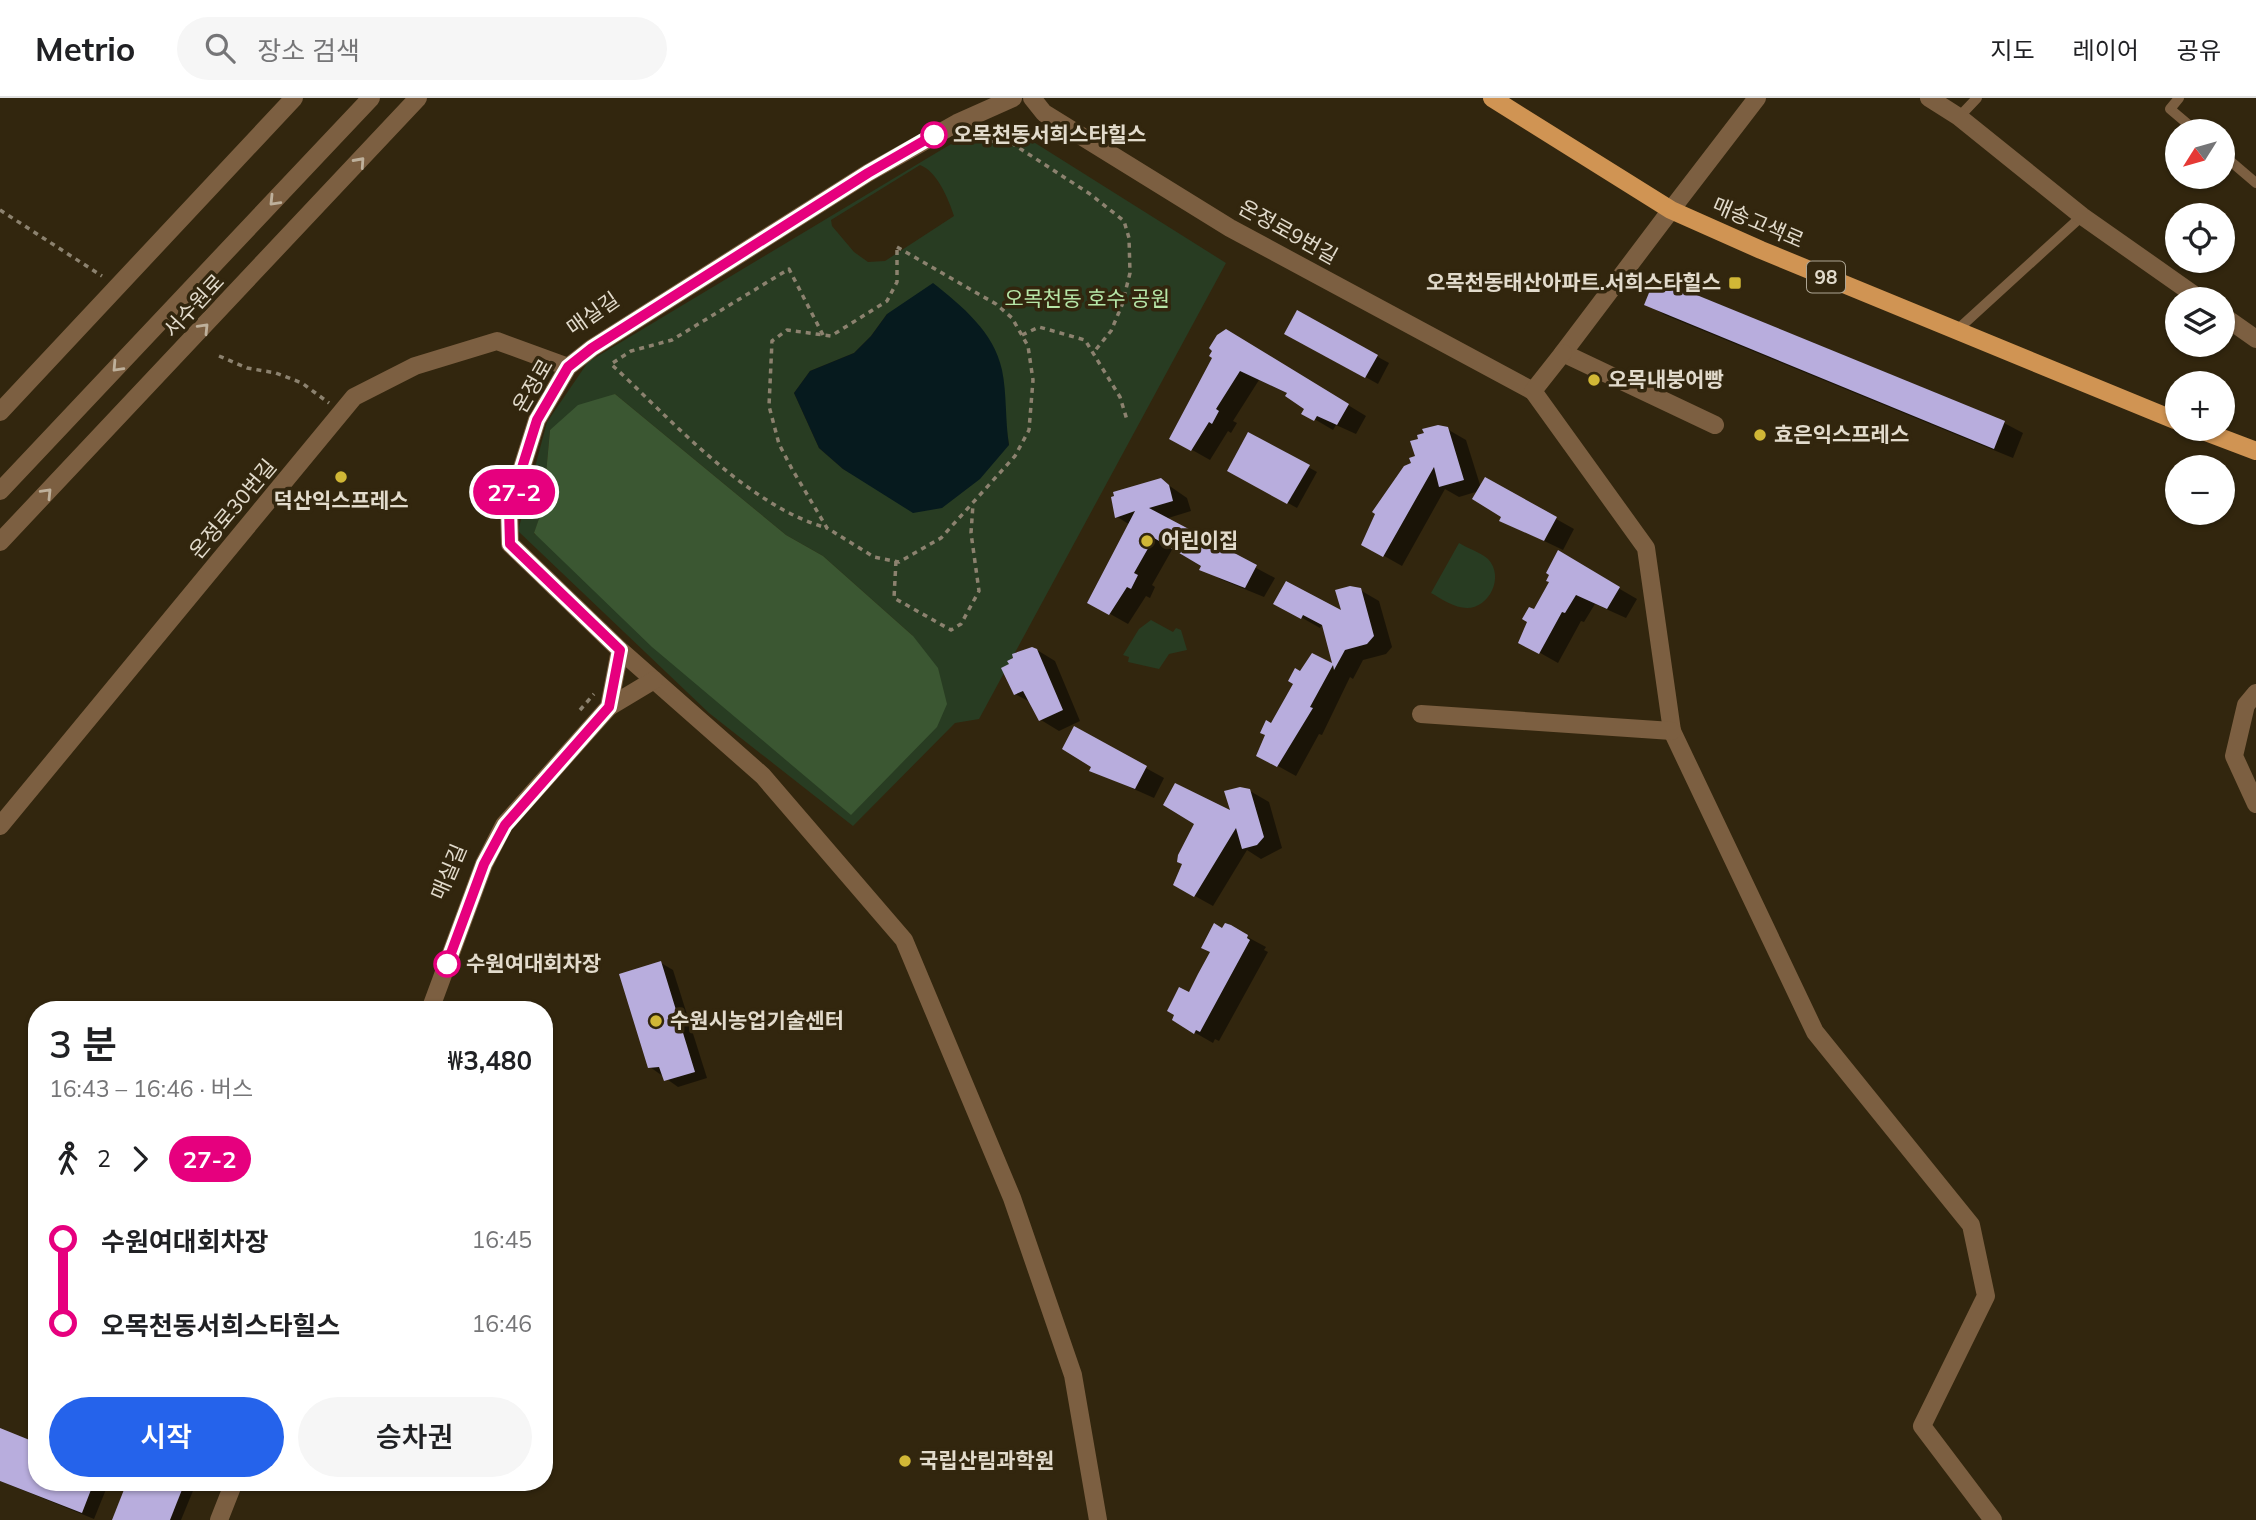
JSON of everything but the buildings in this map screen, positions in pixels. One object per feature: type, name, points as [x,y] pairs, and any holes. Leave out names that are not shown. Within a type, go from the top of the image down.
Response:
[{"type":"main road","name":"매송고색로","points":[[1492,98],[1671,210],[2165,416]]},
{"type":"main road","points":[[2230,441],[2256,451]]},
{"type":"street","points":[[0,412],[294,98]]},
{"type":"street","name":"서수원로","points":[[0,491],[371,98]]},
{"type":"street","name":"서수원로","points":[[0,542],[418,98]]},
{"type":"street","name":"온정로","points":[[620,650],[510,544],[509,509],[518,476],[537,420],[568,367],[592,348],[856,180],[957,122],[1013,98]]},
{"type":"street","name":"온정로9번길","points":[[1032,98],[1044,113],[1230,228],[1533,391]]},
{"type":"street","points":[[1757,98],[1533,391],[1646,548],[1672,731],[1815,1032],[1971,1225],[1986,1296],[1922,1426],[1993,1520]]},
{"type":"street","points":[[1929,98],[1959,117],[2082,216],[2183,287]]},
{"type":"street","points":[[2235,324],[2256,339]]},
{"type":"street","name":"온정로30번길","points":[[0,827],[355,397],[415,366],[497,341],[568,367]]},
{"type":"street","points":[[1563,354],[1715,425]]},
{"type":"street","points":[[620,650],[763,776],[904,940],[1012,1198],[1073,1375],[1098,1520]]},
{"type":"street","points":[[609,707],[620,650]]},
{"type":"street","points":[[433,1001],[484,864],[505,825],[609,707],[654,680]]},
{"type":"street","points":[[2256,693],[2246,705],[2234,756],[2256,804]]},
{"type":"street","points":[[1422,714],[1672,731]]},
{"type":"street","points":[[219,1520],[230,1491]]},
{"type":"lane","points":[[1959,117],[1977,98]]},
{"type":"lane","points":[[2179,98],[2170,109],[2182,119]]},
{"type":"lane","points":[[2235,165],[2256,183]]},
{"type":"lane","points":[[1956,331],[2082,216]]},
{"type":"path","points":[[957,122],[981,140],[1013,144],[1090,194],[1124,221],[1129,238],[1130,273],[1122,305],[1111,331],[1093,353]]},
{"type":"path","points":[[0,210],[119,287]]},
{"type":"path","points":[[823,335],[789,269],[673,340],[631,351],[611,364],[751,490],[802,522],[827,528],[874,557],[896,561],[917,553],[941,538],[1015,456],[1029,430],[1033,380],[1028,346],[1012,318],[996,304],[897,247],[897,282],[887,301],[831,335],[823,335],[787,330],[772,341],[769,406],[783,452],[827,528]]},
{"type":"path","points":[[1022,335],[1039,327],[1085,340],[1120,397],[1128,421]]},
{"type":"path","points":[[219,356],[247,368],[276,373],[302,383],[342,412]]},
{"type":"path","points":[[896,561],[894,598],[943,627],[951,630],[961,624],[979,591],[971,533],[973,503]]},
{"type":"path","points":[[577,714],[594,693]]},
{"type":"green space","name":"오목천동 호수 공원","points":[[1003,133],[1032,141],[1226,263],[979,719],[955,723],[853,826],[709,713],[518,531],[547,422],[588,362],[961,138]],"holes":[[[920,165],[937,180],[946,194],[954,216],[885,261],[868,262],[854,252],[832,226],[831,220]],[[887,314],[1005,419],[1009,445],[874,486],[843,469],[819,448],[794,393],[810,371],[854,353]],[[615,394],[786,535],[823,556],[913,636],[534,534],[543,507],[550,430]]]},
{"type":"green space","points":[[615,394],[786,535],[823,556],[913,636],[938,668],[947,704],[937,727],[851,815],[652,647],[534,533],[543,507],[550,430],[578,405]]},
{"type":"green space","points":[[1459,543],[1488,559],[1495,574],[1495,582],[1488,597],[1475,607],[1457,606],[1431,593]]},
{"type":"green space","points":[[1151,620],[1173,632],[1176,628],[1181,630],[1187,650],[1169,654],[1159,669],[1128,662],[1129,657],[1123,655],[1139,629]]},
{"type":"water","points":[[933,283],[975,321],[998,356],[1004,379],[1009,445],[980,479],[942,508],[913,513],[843,469],[819,448],[794,393],[810,371],[854,353],[887,314]]},
{"type":"bus line","name":"27-2","points":[[447,964],[484,864],[505,825],[609,707],[620,650],[510,544],[509,509],[518,476],[537,420],[568,367],[592,348],[845,187],[934,135]]},
{"type":"place","name":"오목천동서희스타힐스","points":[[934,135]]},
{"type":"place","name":"오목천동태산아파트.서희스타힐스","points":[[1735,283]]},
{"type":"place","name":"오목내붕어빵","points":[[1594,380]]},
{"type":"place","name":"효은익스프레스","points":[[1760,435]]},
{"type":"place","name":"덕산익스프레스","points":[[341,477]]},
{"type":"place","name":"어린이집","points":[[1147,541]]},
{"type":"place","name":"수원여대회차장","points":[[447,964]]},
{"type":"place","name":"수원시농업기술센터","points":[[656,1021]]},
{"type":"place","name":"국립산림과학원","points":[[905,1461]]}]
